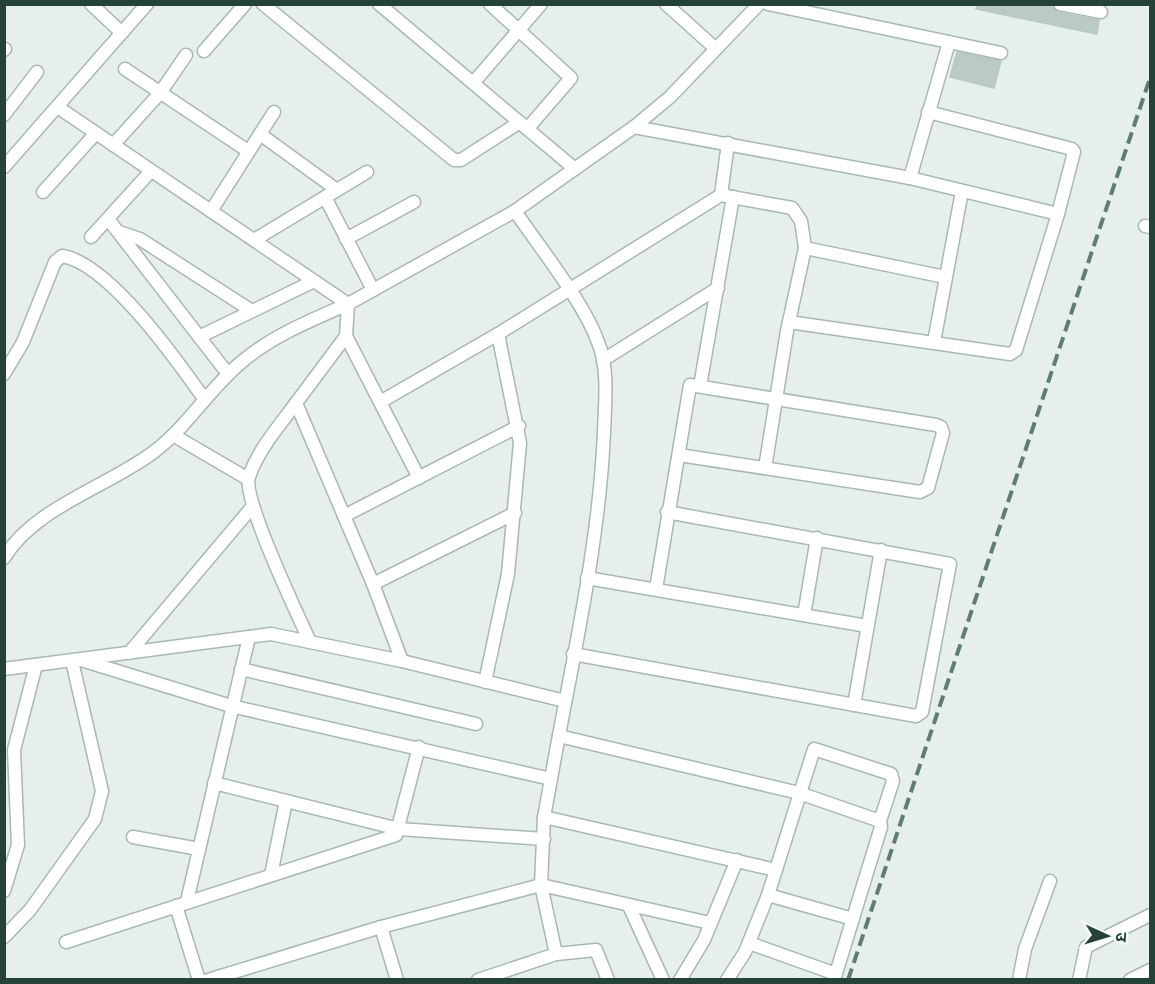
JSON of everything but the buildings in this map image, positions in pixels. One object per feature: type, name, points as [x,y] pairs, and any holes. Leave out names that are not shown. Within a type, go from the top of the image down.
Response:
[{"type":"street","points":[[91,4],[122,33]]},
{"type":"street","points":[[4,167],[59,108],[147,4]]},
{"type":"street","points":[[204,51],[245,4]]},
{"type":"street","points":[[263,4],[454,160],[461,160],[524,125],[571,78],[490,4]]},
{"type":"street","points":[[379,4],[575,169]]},
{"type":"street","points":[[474,82],[541,4]]},
{"type":"street","points":[[666,4],[716,49]]},
{"type":"street","points":[[1060,4],[1101,12]]},
{"type":"street","points":[[5,555],[26,532],[44,519],[154,452],[250,354],[282,334],[348,304],[515,211],[634,128],[670,97],[758,5],[1001,53]]},
{"type":"street","points":[[910,178],[949,42]]},
{"type":"street","points":[[113,145],[160,93],[186,55]]},
{"type":"street","points":[[125,69],[248,152]]},
{"type":"street","points":[[4,115],[37,72]]},
{"type":"street","points":[[59,108],[348,304]]},
{"type":"street","points":[[211,211],[274,112]]},
{"type":"street","points":[[789,322],[1014,353],[1075,155],[1072,149],[928,112]]},
{"type":"street","points":[[634,128],[728,143],[910,178],[1058,214]]},
{"type":"street","points":[[43,192],[96,133]]},
{"type":"street","points":[[260,134],[337,190]]},
{"type":"street","points":[[700,386],[718,288],[727,196],[728,143]]},
{"type":"street","points":[[91,237],[152,171]]},
{"type":"street","points":[[254,240],[367,172]]},
{"type":"street","points":[[934,342],[962,191]]},
{"type":"street","points":[[381,401],[498,334],[727,196],[792,208],[801,221],[805,248],[789,322],[765,468]]},
{"type":"street","points":[[325,197],[372,290]]},
{"type":"street","points":[[346,239],[414,202]]},
{"type":"street","points":[[515,211],[569,290],[598,340],[603,360],[605,410],[600,500],[544,817],[542,885],[556,954]]},
{"type":"street","points":[[108,219],[228,374]]},
{"type":"street","points":[[118,231],[140,239],[252,311]]},
{"type":"street","points":[[805,248],[945,277]]},
{"type":"street","points":[[6,369],[23,342],[55,262],[58,258],[68,257],[96,275],[139,312],[205,400]]},
{"type":"street","points":[[200,337],[314,281]]},
{"type":"street","points":[[603,360],[718,288]]},
{"type":"street","points":[[348,304],[346,336],[419,478]]},
{"type":"street","points":[[485,682],[508,574],[519,470],[519,426],[498,334]]},
{"type":"street","points":[[309,642],[253,506],[248,479],[266,446],[346,336]]},
{"type":"street","points":[[656,589],[689,387],[694,384],[775,400],[936,425],[941,427],[943,433],[925,492],[679,454]]},
{"type":"street","points":[[296,403],[373,584],[402,661]]},
{"type":"street","points":[[344,516],[519,426]]},
{"type":"street","points":[[173,435],[248,479]]},
{"type":"street","points":[[129,653],[253,506]]},
{"type":"street","points":[[573,654],[916,716],[922,712],[952,567],[946,563],[881,550],[667,512]]},
{"type":"street","points":[[373,584],[515,513]]},
{"type":"street","points":[[804,615],[816,538]]},
{"type":"street","points":[[854,705],[881,550]]},
{"type":"street","points":[[587,578],[867,626]]},
{"type":"street","points":[[4,669],[271,634],[402,661],[565,701]]},
{"type":"street","points":[[199,980],[181,904],[199,849],[249,637]]},
{"type":"street","points":[[76,660],[231,706],[551,779]]},
{"type":"street","points":[[4,937],[30,910],[95,819],[101,802],[102,791],[97,760],[76,660]]},
{"type":"street","points":[[4,891],[18,845],[14,750],[36,665]]},
{"type":"street","points":[[241,669],[476,724]]},
{"type":"street","points":[[559,736],[799,793],[880,821]]},
{"type":"street","points":[[66,942],[396,835],[418,747]]},
{"type":"street","points":[[727,980],[749,943],[768,895],[814,749],[891,774],[893,781],[880,821],[881,827],[835,976],[749,943]]},
{"type":"street","points":[[214,783],[399,829],[544,839]]},
{"type":"street","points":[[271,875],[286,801]]},
{"type":"street","points":[[544,817],[777,870]]},
{"type":"street","points":[[133,837],[199,849]]},
{"type":"street","points":[[680,980],[710,923],[737,860]]},
{"type":"street","points":[[1019,980],[1025,950],[1050,881]]},
{"type":"street","points":[[208,980],[381,927],[542,885],[710,923]]},
{"type":"street","points":[[768,895],[853,920]]},
{"type":"street","points":[[629,906],[663,980]]},
{"type":"street","points":[[1079,980],[1086,947],[1149,913]]},
{"type":"street","points":[[381,927],[397,980]]},
{"type":"street","points":[[478,980],[556,954],[596,950],[608,980]]},
{"type":"street","points":[[1130,980],[1150,970]]},
{"type":"railway","points":[[848,980],[1150,78]]}]
